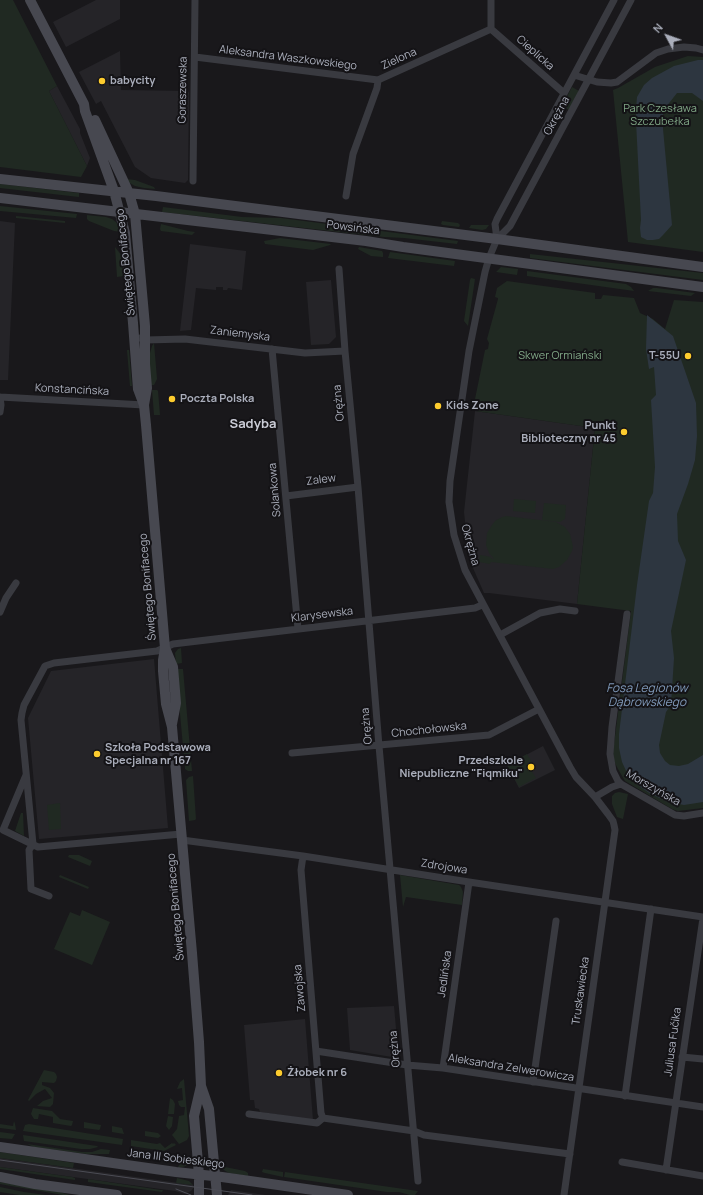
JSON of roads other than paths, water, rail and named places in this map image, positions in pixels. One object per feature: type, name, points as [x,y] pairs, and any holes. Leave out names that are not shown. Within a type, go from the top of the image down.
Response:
[{"type":"main road","name":"Świętego Bonifacego","points":[[30,0],[84,104],[88,108],[129,193],[135,214],[145,340],[147,388],[144,405],[165,648],[163,671],[166,704],[172,727],[199,1042],[201,1086],[208,1109],[217,1195]]},
{"type":"main road","name":"Świętego Bonifacego","points":[[84,104],[85,111],[114,191],[125,233],[138,389],[144,405]]},
{"type":"main road","name":"Powsińska","points":[[0,178],[497,239],[703,267]]},
{"type":"main road","name":"Powsińska","points":[[0,198],[366,241],[703,287]]},
{"type":"main road","name":"Świętego Bonifacego","points":[[199,1195],[199,1175],[194,1116],[201,1086]]},
{"type":"main road","name":"Jana III Sobieskiego","points":[[0,1147],[348,1195]]},
{"type":"main road","points":[[0,1177],[117,1195]]},
{"type":"street","name":"Goraszewska","points":[[192,181],[195,0]]},
{"type":"street","points":[[491,0],[491,29]]},
{"type":"street","name":"Okrężna","points":[[497,239],[495,224],[614,0]]},
{"type":"street","name":"Okrężna","points":[[595,797],[576,777],[570,767],[482,605],[465,570],[454,535],[449,502],[450,481],[469,351],[489,258],[497,239],[510,226],[631,0]]},
{"type":"street","name":"Zielona","points":[[346,196],[353,154],[377,88],[378,80],[491,29]]},
{"type":"street","name":"Cieplicka","points":[[491,29],[564,93]]},
{"type":"street","points":[[574,75],[597,82],[617,82],[656,53],[668,49],[684,47],[703,50]]},
{"type":"street","name":"Aleksandra Waszkowskiego","points":[[194,57],[378,80]]},
{"type":"street","name":"Orężna","points":[[340,269],[345,350],[418,1181]]},
{"type":"street","points":[[134,334],[145,340]]},
{"type":"street","name":"Zaniemyska","points":[[145,340],[186,339],[311,353],[345,350]]},
{"type":"street","name":"Solankowa","points":[[272,349],[298,629]]},
{"type":"street","points":[[0,397],[2,405],[0,412]]},
{"type":"street","name":"Konstancińska","points":[[0,397],[144,405]]},
{"type":"street","name":"Zalew","points":[[286,496],[358,487]]},
{"type":"street","points":[[0,612],[6,598],[16,583]]},
{"type":"street","name":"Klarysewska","points":[[27,773],[22,713],[24,705],[45,666],[54,663],[157,651],[173,644],[476,608],[482,605]]},
{"type":"street","points":[[500,636],[540,613],[560,609],[575,611]]},
{"type":"street","name":"Morszyńska","points":[[627,614],[612,727],[610,754],[612,771],[618,781],[622,784],[675,815],[684,816],[703,813]]},
{"type":"street","name":"Chochołowska","points":[[292,753],[489,735],[539,709]]},
{"type":"street","points":[[27,773],[33,844],[29,850],[31,888],[49,896]]},
{"type":"street","name":"Zdrojowa","points":[[27,773],[3,830],[38,847],[182,837],[703,917]]},
{"type":"street","points":[[595,797],[603,791],[622,784]]},
{"type":"street","name":"Truskawiecka","points":[[564,1195],[615,830],[613,821],[595,797]]},
{"type":"street","name":"Zawojska","points":[[303,856],[301,870],[321,1113],[323,1118]]},
{"type":"street","name":"Jedlińska","points":[[443,1068],[469,882]]},
{"type":"street","points":[[624,1096],[651,909]]},
{"type":"street","name":"Juliusa Fučíka","points":[[666,1170],[703,917]]},
{"type":"street","points":[[533,1082],[556,921]]},
{"type":"street","name":"Aleksandra Zelwerowicza","points":[[316,1051],[408,1065],[443,1068],[703,1107]]},
{"type":"street","points":[[682,1057],[703,1059]]},
{"type":"street","points":[[249,1114],[317,1122],[323,1118],[414,1131],[424,1135],[570,1154]]},
{"type":"street","points":[[622,1162],[703,1176]]},
{"type":"water","points":[[703,60],[703,101],[692,93],[677,93],[666,107],[663,114],[663,129],[672,225],[659,239],[647,240],[641,237],[640,228],[641,220],[636,121],[637,97],[644,85],[652,78],[674,66]]},
{"type":"water","name":"Fosa Legionów Dąbrowskiego","points":[[647,315],[673,336],[696,403],[697,436],[695,460],[677,514],[678,541],[686,560],[671,631],[674,658],[671,705],[666,712],[659,745],[660,753],[665,761],[670,765],[679,766],[688,764],[703,755],[703,802],[684,805],[668,802],[651,794],[639,786],[628,775],[622,762],[619,748],[619,734],[637,585],[649,501],[653,493],[655,467],[651,400],[656,395],[654,367],[649,369],[646,349]]},
{"type":"tram line","points":[[0,1160],[252,1195]]},
{"type":"tram line","points":[[176,1189],[191,1195]]},
{"type":"place","name":"babycity","points":[[102,81]]},
{"type":"place","name":"T-55U","points":[[688,356]]},
{"type":"place","name":"Poczta Polska","points":[[172,399]]},
{"type":"place","name":"Kids Zone","points":[[438,406]]},
{"type":"place","name":"Punkt Biblioteczny nr 45","points":[[624,432]]},
{"type":"place","name":"Szkoła Podstawowa Specjalna nr 167","points":[[97,754]]},
{"type":"place","name":"Przedszkole Niepubliczne \"Fiqmiku\"","points":[[531,767]]},
{"type":"place","name":"Żłobek nr 6","points":[[279,1073]]},
{"type":"district","name":"Sadyba","points":[[253,424]]},
{"type":"park label","name":"Park Czesława Szczubełka","points":[[660,115]]},
{"type":"park label","name":"Skwer Ormiański","points":[[560,356]]}]
